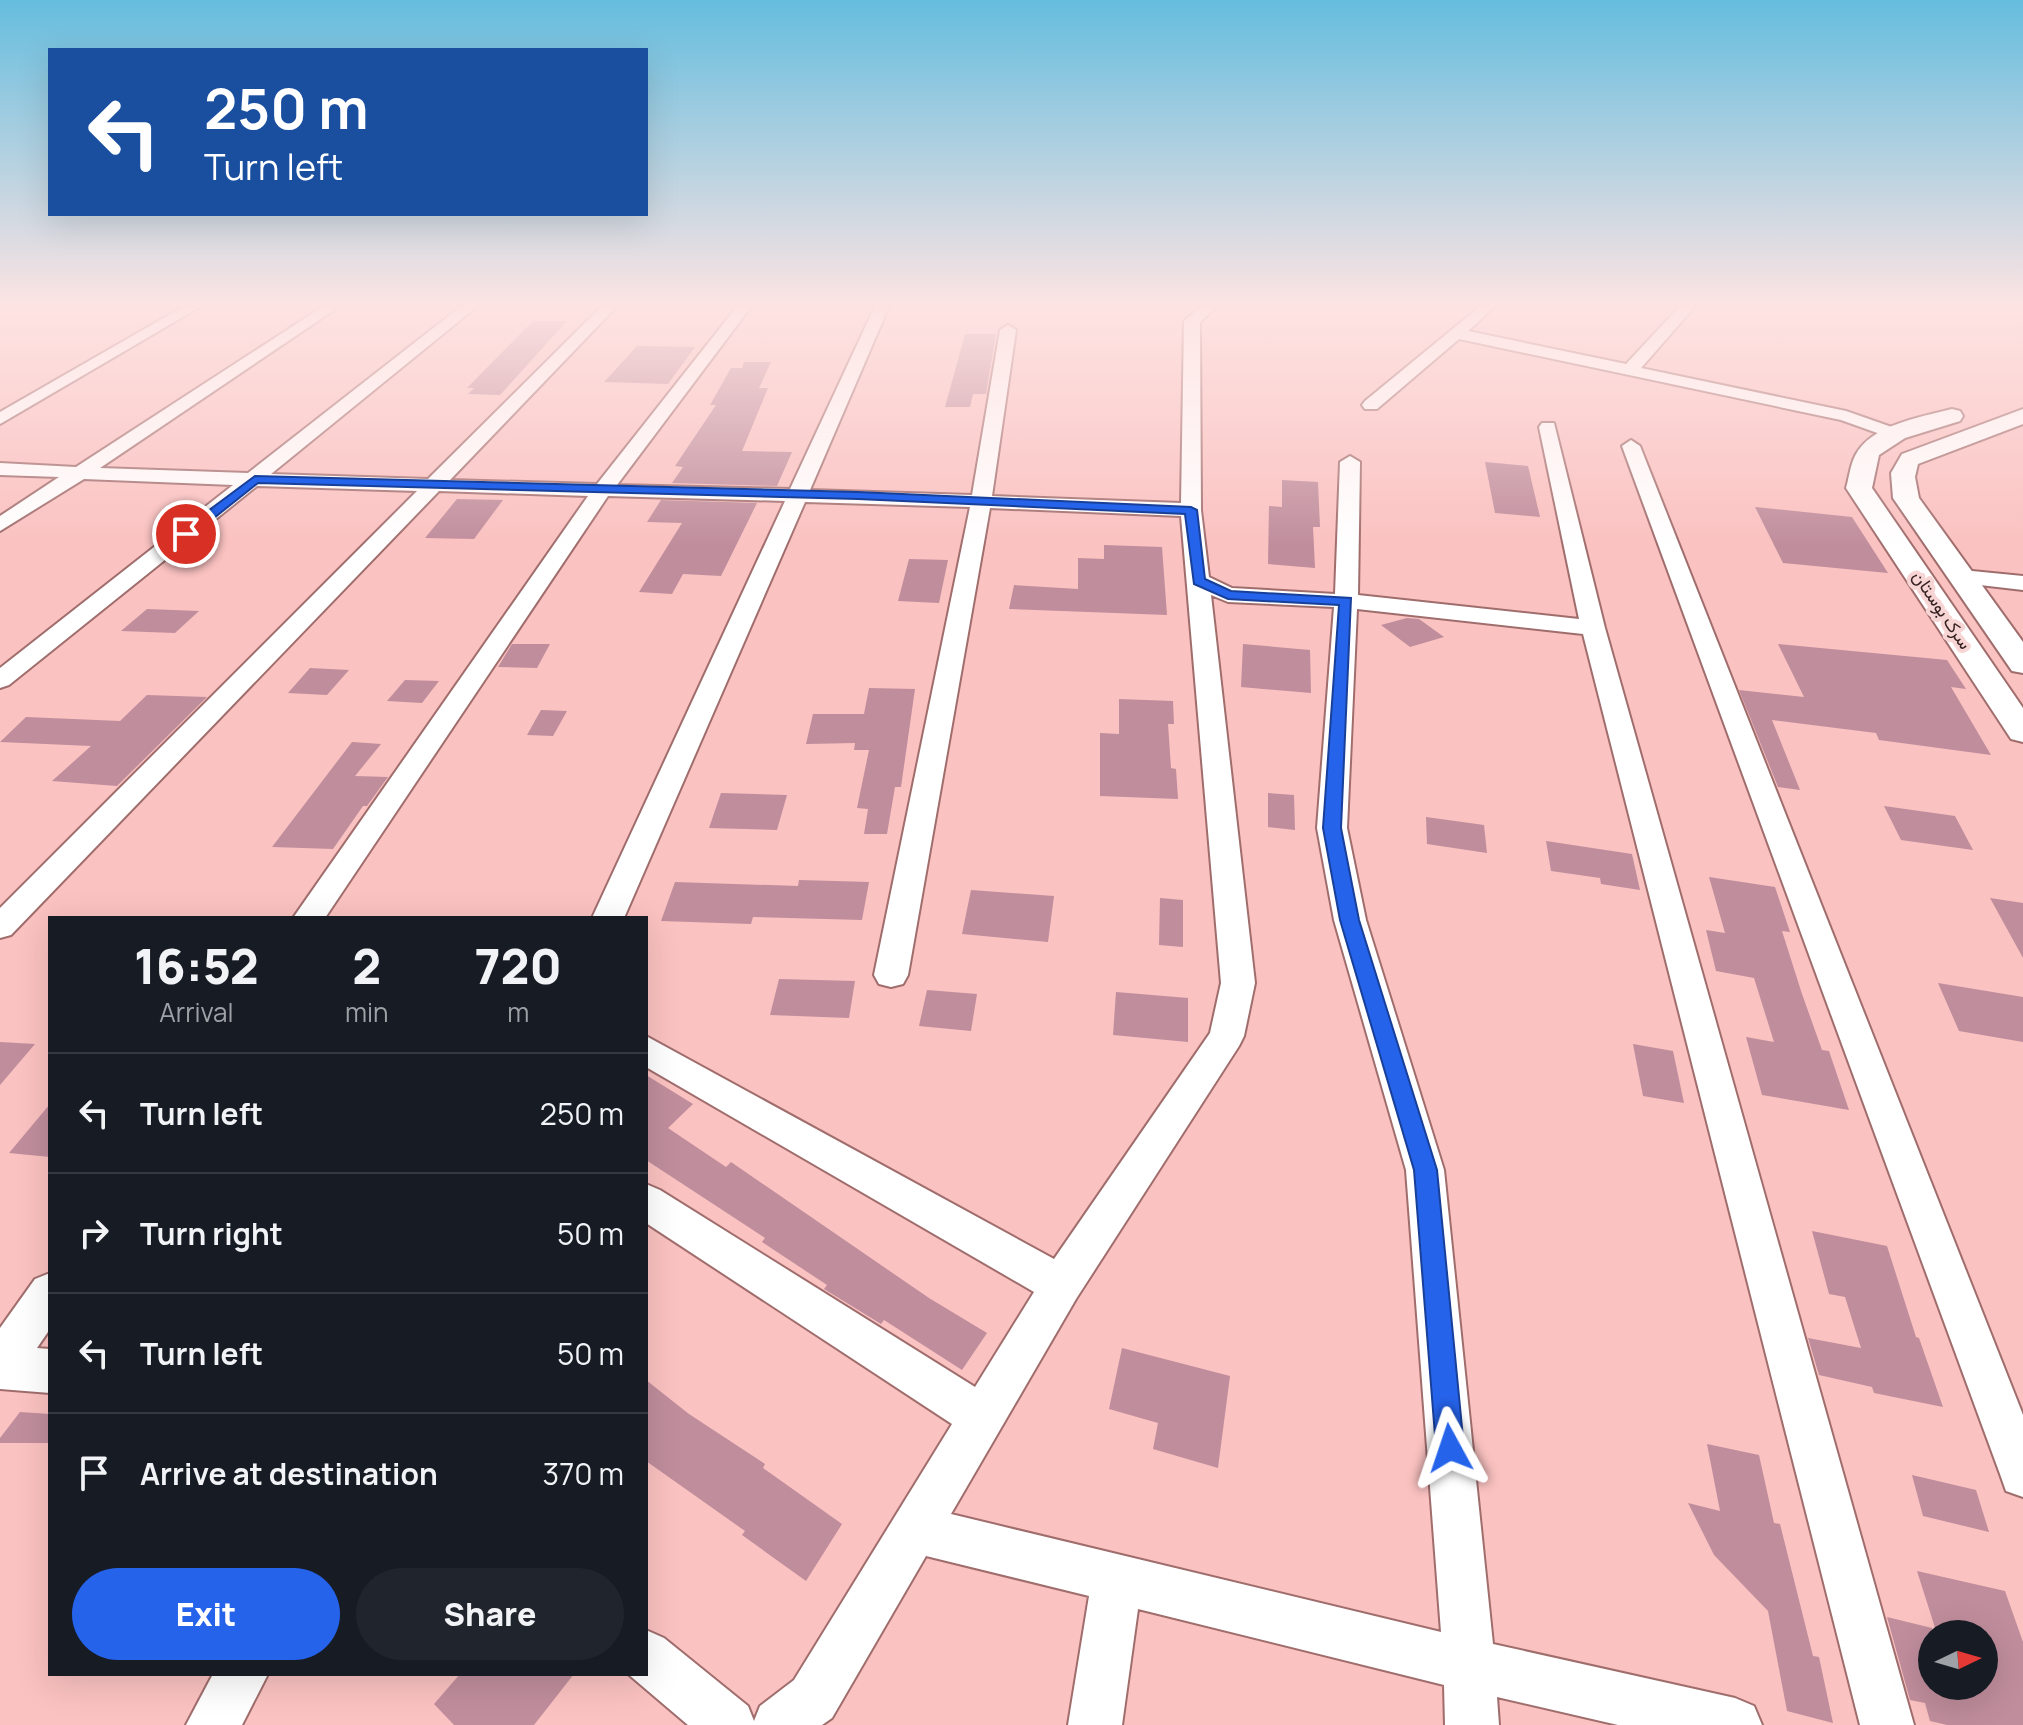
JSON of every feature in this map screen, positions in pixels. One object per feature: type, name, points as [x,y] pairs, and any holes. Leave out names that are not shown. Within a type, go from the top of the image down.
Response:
[{"type":"street","points":[[0,419],[59,384]]},
{"type":"street","points":[[0,525],[212,384]]},
{"type":"street","points":[[0,680],[373,384]]},
{"type":"street","points":[[0,927],[532,384]]},
{"type":"street","points":[[310,916],[603,489],[684,384]]},
{"type":"street","points":[[609,916],[846,384]]},
{"type":"street","points":[[891,975],[981,500],[999,384]]},
{"type":"street","points":[[779,1725],[813,1699],[1061,1285],[1227,1036],[1238,983],[1191,510],[1192,384]]},
{"type":"street","points":[[1371,405],[1395,384]]},
{"type":"street","points":[[1702,384],[1846,416],[1897,435]]},
{"type":"street","points":[[1978,407],[1897,435],[1868,453],[1859,488],[1906,498],[1902,468],[1910,459],[2023,416]]},
{"type":"street","points":[[1548,427],[1593,628],[1887,1725]]},
{"type":"street","points":[[1631,446],[2023,1474]]},
{"type":"street","points":[[1350,462],[1346,601],[1332,828],[1350,920],[1425,1170],[1472,1725]]},
{"type":"street","points":[[0,469],[255,480],[981,500],[1191,510]]},
{"type":"street","name":"سرک بوستان","points":[[1859,488],[2023,732]]},
{"type":"street","name":"سرک بوستان","points":[[1906,498],[2023,664]]},
{"type":"street","points":[[1962,577],[2023,583]]},
{"type":"street","points":[[1199,581],[1228,595],[1346,601],[1593,628]]},
{"type":"street","points":[[648,1051],[1061,1285]]},
{"type":"street","points":[[648,1203],[982,1417]]},
{"type":"street","points":[[48,1296],[0,1366],[48,1371]]},
{"type":"street","points":[[915,1529],[1469,1665],[1735,1725]]},
{"type":"street","points":[[1095,1725],[1117,1578]]},
{"type":"street","points":[[648,1658],[729,1725]]},
{"type":"street","points":[[213,1725],[241,1676]]},
{"type":"building","points":[[470,384],[510,384],[500,395],[468,394],[474,388],[467,388]]},
{"type":"building","points":[[722,384],[761,384],[759,388],[768,388],[742,451],[792,452],[777,486],[672,483],[683,467],[675,466],[716,405],[710,405]]},
{"type":"building","points":[[951,384],[988,384],[986,394],[973,394],[970,407],[945,407]]},
{"type":"building","points":[[1485,462],[1528,466],[1540,517],[1495,513]]},
{"type":"building","points":[[1282,480],[1318,482],[1320,527],[1313,527],[1315,568],[1268,564],[1269,506],[1282,507]]},
{"type":"building","points":[[457,499],[503,500],[474,539],[425,538]]},
{"type":"building","points":[[661,500],[757,503],[721,576],[683,574],[672,594],[639,592],[682,523],[647,522]]},
{"type":"building","points":[[1755,507],[1852,517],[1888,573],[1783,563]]},
{"type":"building","points":[[1104,545],[1162,547],[1167,615],[1009,609],[1014,585],[1078,589],[1078,558],[1104,559]]},
{"type":"building","points":[[909,559],[948,560],[939,603],[898,601]]},
{"type":"building","points":[[147,609],[199,611],[175,633],[121,631]]},
{"type":"building","points":[[1407,618],[1419,619],[1444,637],[1410,647],[1381,625]]},
{"type":"building","points":[[512,644],[550,644],[537,668],[498,667]]},
{"type":"building","points":[[1243,644],[1310,650],[1311,693],[1241,687]]},
{"type":"building","points":[[1778,644],[1947,660],[1966,689],[1951,687],[1991,755],[1879,740],[1876,733],[1772,720],[1800,790],[1778,787],[1739,690],[1804,697]]},
{"type":"building","points":[[310,668],[349,670],[327,695],[288,693]]},
{"type":"building","points":[[405,680],[439,681],[422,703],[387,701]]},
{"type":"building","points":[[869,688],[915,689],[901,787],[895,787],[887,834],[864,834],[868,809],[857,808],[869,750],[854,750],[855,743],[806,744],[813,714],[864,714]]},
{"type":"building","points":[[147,695],[207,697],[117,786],[52,781],[91,746],[0,742],[26,717],[120,721]]},
{"type":"building","points":[[1119,699],[1173,701],[1174,724],[1168,724],[1171,768],[1176,769],[1178,799],[1100,796],[1100,733],[1119,734]]},
{"type":"building","points":[[541,710],[567,711],[553,736],[527,735]]},
{"type":"building","points":[[352,742],[381,744],[355,776],[388,777],[367,806],[363,806],[333,849],[272,847]]},
{"type":"building","points":[[721,793],[787,795],[777,830],[709,828]]},
{"type":"building","points":[[1268,793],[1294,795],[1295,830],[1268,827]]},
{"type":"building","points":[[1884,806],[1955,816],[1973,850],[1901,840]]},
{"type":"building","points":[[1426,817],[1484,825],[1487,853],[1427,844]]},
{"type":"building","points":[[1546,841],[1632,854],[1640,890],[1601,884],[1600,878],[1551,871]]},
{"type":"building","points":[[1709,877],[1775,887],[1790,932],[1782,931],[1802,994],[1822,1050],[1829,1051],[1849,1110],[1762,1095],[1746,1037],[1774,1042],[1754,978],[1716,971],[1706,930],[1725,933]]},
{"type":"building","points":[[799,880],[869,882],[862,920],[753,917],[751,924],[661,921],[675,882],[798,886]]},
{"type":"building","points":[[971,890],[1054,896],[1048,942],[962,934]]},
{"type":"building","points":[[1160,898],[1183,900],[1183,947],[1159,945]]},
{"type":"building","points":[[1990,898],[2023,903],[2023,958]]},
{"type":"building","points":[[779,979],[855,981],[849,1018],[770,1015]]},
{"type":"building","points":[[1938,983],[2023,997],[2023,1042],[1959,1031]]},
{"type":"building","points":[[927,990],[977,994],[971,1031],[919,1026]]},
{"type":"building","points":[[1116,992],[1188,998],[1188,1042],[1113,1035]]},
{"type":"building","points":[[0,1042],[35,1044],[0,1085]]},
{"type":"building","points":[[1633,1044],[1673,1051],[1684,1103],[1643,1096]]},
{"type":"building","points":[[648,1076],[693,1104],[668,1128],[726,1167],[731,1162],[929,1298],[987,1333],[962,1370],[884,1320],[881,1324],[824,1289],[827,1285],[762,1242],[765,1238],[648,1161]]},
{"type":"building","points":[[48,1106],[48,1157],[9,1153]]},
{"type":"building","points":[[1812,1231],[1887,1246],[1916,1337],[1919,1338],[1943,1407],[1874,1393],[1872,1387],[1819,1375],[1808,1338],[1861,1348],[1845,1297],[1829,1294]]},
{"type":"building","points":[[1122,1348],[1230,1376],[1218,1468],[1153,1449],[1158,1423],[1109,1409]]},
{"type":"building","points":[[648,1382],[689,1414],[765,1464],[763,1468],[842,1524],[806,1581],[742,1535],[745,1531],[648,1462]]},
{"type":"building","points":[[20,1412],[48,1414],[48,1443],[0,1443],[0,1438]]},
{"type":"building","points":[[1707,1444],[1759,1455],[1774,1523],[1780,1524],[1813,1656],[1819,1657],[1833,1723],[1787,1711],[1768,1611],[1714,1555],[1688,1503],[1720,1511]]},
{"type":"building","points":[[1912,1475],[1976,1490],[1989,1532],[1923,1516]]},
{"type":"building","points":[[1917,1571],[2005,1591],[2023,1642],[2023,1725],[1947,1725],[1930,1721],[1925,1703],[1910,1700],[1887,1617],[1918,1625],[1918,1700],[1998,1700],[1998,1620],[1933,1620]]},
{"type":"building","points":[[458,1676],[572,1676],[534,1725],[454,1725],[434,1704]]},
{"type":"route","points":[[186,534],[255,480],[858,496],[1191,510],[1199,581],[1228,595],[1346,601],[1332,828],[1350,920],[1425,1170],[1450,1448]]}]
